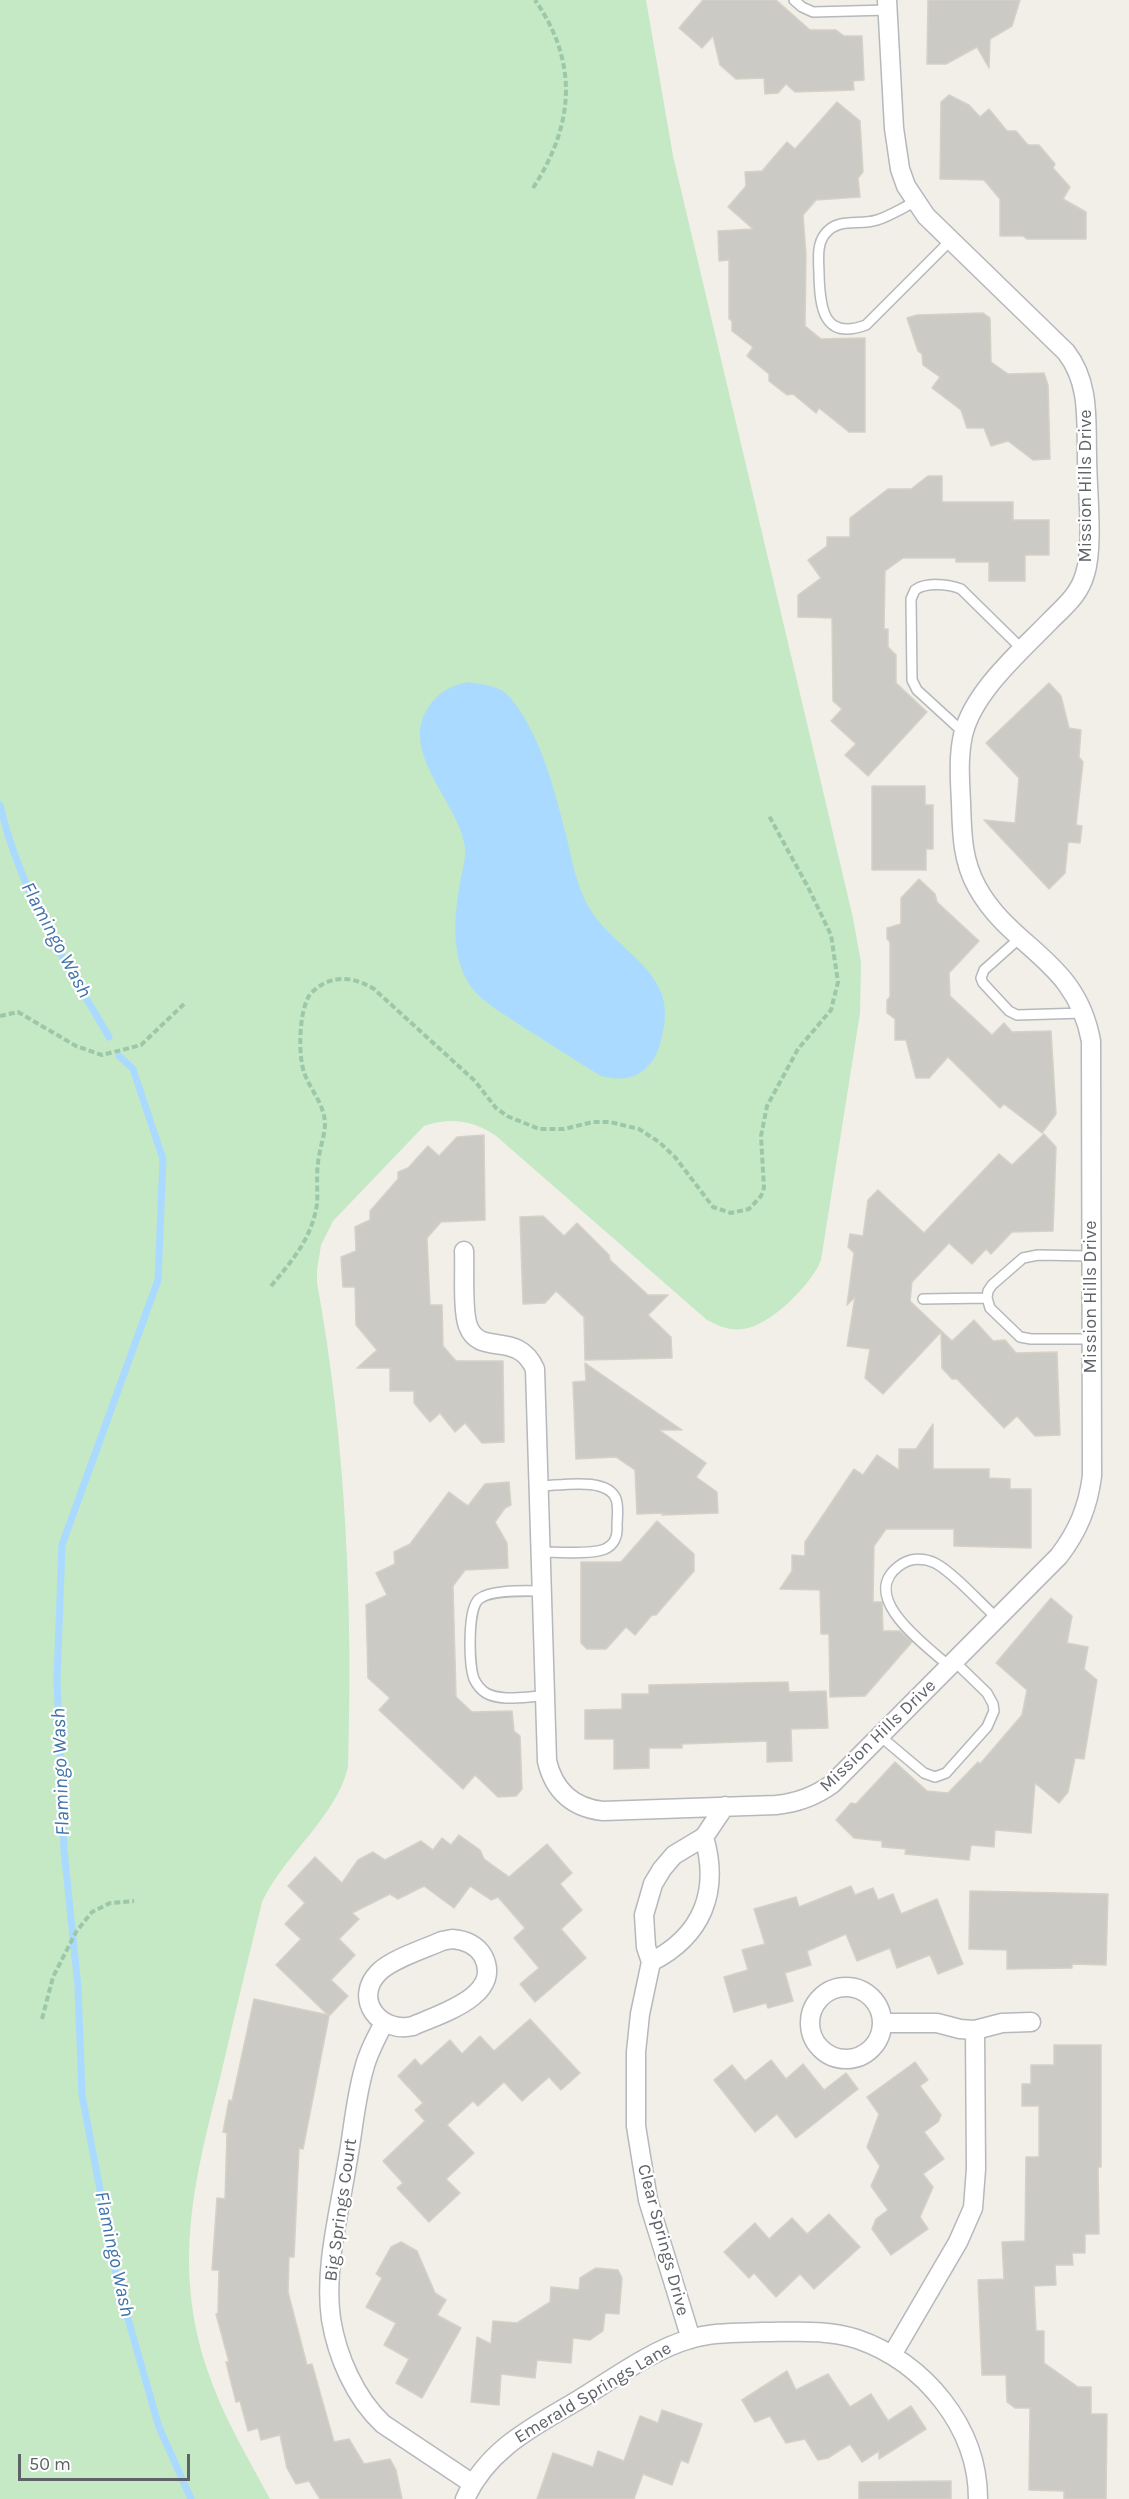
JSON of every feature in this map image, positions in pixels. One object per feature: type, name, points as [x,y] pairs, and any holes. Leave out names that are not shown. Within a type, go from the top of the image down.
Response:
[{"type":"street","name":"Mission Hills Drive","points":[[464,1251],[466,1314],[469,1330],[482,1342],[518,1348],[531,1360],[535,1369],[547,1761],[560,1791],[579,1805],[603,1811],[789,1804],[818,1794],[832,1784],[1059,1556],[1072,1539],[1087,1505],[1092,1476],[1092,1055],[1088,1026],[1084,1012],[1067,982],[984,898],[970,872],[962,841],[960,765],[964,733],[969,718],[984,692],[1072,599],[1085,574],[1088,545],[1086,398],[1078,371],[1066,352],[915,202],[900,169],[894,128],[888,5]]},
{"type":"street","name":"Clear Springs Drive","points":[[691,2339],[648,2200],[636,2126],[636,2052],[640,2014],[651,1962],[646,1947],[644,1915],[653,1884],[674,1856],[704,1837],[725,1806]]},
{"type":"street","points":[[651,1962],[680,1944],[700,1917],[710,1885],[711,1869],[704,1837]]},
{"type":"street","points":[[452,1938],[471,1943],[479,1950],[486,1968],[486,1978],[476,1995],[413,2026],[403,2028],[384,2024],[376,2017],[369,1999],[373,1979],[380,1971],[452,1938]]},
{"type":"street","points":[[882,2023],[937,2023],[975,2030],[1002,2022],[1031,2022]]},
{"type":"street","name":"Big Springs Court","points":[[384,2024],[369,2053],[360,2088],[330,2274],[332,2319],[336,2342],[355,2390],[373,2415],[469,2492]]},
{"type":"street","points":[[892,2355],[958,2242],[973,2208],[976,2169],[975,2030]]},
{"type":"street","name":"Emerald Springs Lane","points":[[469,2492],[493,2457],[528,2430],[661,2351],[691,2339],[733,2333],[817,2332],[856,2339],[892,2355],[930,2385],[958,2424],[974,2470],[978,2499]]},
{"type":"lane","points":[[794,0],[813,12],[888,5]]},
{"type":"lane","points":[[915,202],[878,220],[837,225],[824,234],[819,251],[820,305],[828,319],[834,325],[850,329],[866,326],[951,240]]},
{"type":"lane","points":[[964,733],[917,690],[912,680],[911,599],[915,590],[925,586],[954,586],[961,589],[1023,650]]},
{"type":"lane","points":[[1021,937],[984,970],[982,983],[1009,1011],[1017,1015],[1084,1012]]},
{"type":"lane","points":[[1091,1256],[1038,1255],[1023,1258],[992,1285],[987,1298],[990,1308],[1020,1337],[1091,1339]]},
{"type":"lane","points":[[923,1299],[987,1298]]},
{"type":"lane","points":[[539,1486],[600,1485],[612,1492],[617,1504],[618,1533],[608,1548],[597,1551],[541,1552]]},
{"type":"lane","points":[[880,1736],[924,1773],[935,1777],[945,1773],[987,1727],[994,1711],[987,1693],[891,1609],[886,1590],[893,1572],[908,1561],[926,1560],[934,1563],[998,1618]]},
{"type":"lane","points":[[542,1590],[485,1595],[479,1599],[472,1610],[472,1673],[480,1688],[486,1693],[500,1696],[545,1696]]},
{"type":"path","points":[[534,188],[556,147],[565,110],[566,92],[561,51],[554,32],[535,0]]},
{"type":"path","points":[[271,1287],[298,1254],[314,1220],[318,1162],[325,1123],[321,1104],[307,1079],[302,1062],[301,1031],[308,996],[315,989],[334,980],[355,980],[374,989],[475,1081],[496,1108],[507,1116],[539,1129],[564,1129],[593,1122],[610,1122],[639,1129],[659,1142],[675,1157],[713,1207],[730,1213],[740,1212],[755,1203],[761,1196],[765,1180],[761,1137],[767,1106],[798,1049],[831,1010],[838,982],[831,935],[768,814]]},
{"type":"path","points":[[0,1016],[18,1012],[76,1046],[102,1055],[141,1045],[184,1005]]},
{"type":"path","points":[[42,2019],[53,1977],[92,1912],[110,1903],[134,1901]]},
{"type":"green space","points":[[0,0],[646,0],[673,156],[853,918],[861,963],[860,1013],[821,1260],[809,1280],[789,1302],[754,1326],[743,1329],[724,1328],[707,1320],[495,1135],[469,1123],[452,1121],[424,1126],[333,1221],[321,1245],[317,1283],[335,1403],[345,1524],[349,1646],[348,1767],[333,1802],[283,1868],[262,1902],[203,2149],[191,2221],[189,2256],[196,2330],[207,2369],[227,2419],[270,2499],[0,2499]]},
{"type":"water","points":[[468,682],[503,691],[521,712],[539,747],[550,776],[575,873],[585,900],[600,924],[640,962],[660,990],[665,1007],[660,1044],[653,1060],[636,1075],[623,1078],[601,1076],[483,999],[473,989],[460,965],[455,924],[465,847],[461,831],[425,761],[421,743],[421,725],[428,708],[436,697],[445,690]]},
{"type":"building","points":[[703,0],[776,0],[810,30],[836,30],[844,36],[862,36],[864,80],[853,81],[854,90],[795,92],[786,84],[778,93],[765,94],[764,78],[736,79],[720,65],[713,36],[702,48],[679,28]]},
{"type":"building","points":[[928,0],[1020,0],[1012,26],[990,39],[989,68],[977,47],[946,64],[927,64]]},
{"type":"building","points":[[949,95],[969,105],[980,117],[989,109],[1007,131],[1016,131],[1028,145],[1039,145],[1055,164],[1053,168],[1070,187],[1063,199],[1086,212],[1086,239],[1027,239],[1023,236],[1000,236],[1000,199],[984,180],[940,179],[941,102]]},
{"type":"building","points":[[837,102],[860,121],[863,172],[858,178],[860,197],[816,200],[803,215],[806,255],[805,326],[821,339],[865,338],[865,432],[849,432],[819,408],[816,413],[793,394],[787,395],[769,381],[769,374],[747,356],[753,347],[732,331],[732,321],[729,319],[729,260],[719,261],[718,231],[753,229],[728,207],[746,186],[745,172],[762,171],[787,142],[795,149]]},
{"type":"building","points":[[983,313],[990,318],[991,362],[1008,374],[1044,373],[1048,385],[1050,459],[1033,460],[1008,441],[991,446],[984,428],[967,428],[961,410],[932,388],[940,377],[923,365],[922,354],[918,351],[907,318],[917,315]]},
{"type":"building","points":[[928,476],[942,476],[942,502],[1013,502],[1013,520],[1049,520],[1049,555],[1025,555],[1025,581],[989,581],[989,562],[956,562],[956,558],[903,558],[885,571],[884,629],[888,629],[888,647],[896,655],[896,683],[927,712],[868,776],[845,755],[856,744],[831,721],[842,709],[833,701],[832,618],[798,617],[798,595],[821,578],[808,560],[827,546],[827,537],[850,537],[850,518],[888,489],[911,489]]},
{"type":"building","points":[[1049,683],[1061,696],[1069,728],[1081,730],[1079,757],[1083,762],[1076,825],[1082,826],[1080,843],[1068,842],[1065,873],[1049,889],[984,820],[1015,823],[1019,778],[986,743]]},
{"type":"building","points":[[872,786],[925,786],[925,805],[933,805],[933,849],[926,849],[926,870],[872,870]]},
{"type":"building","points":[[919,879],[935,894],[937,902],[979,941],[949,973],[950,996],[992,1035],[1004,1023],[1012,1032],[1051,1031],[1056,1114],[1042,1133],[1004,1104],[1000,1108],[948,1057],[929,1078],[916,1078],[906,1040],[895,1040],[895,1019],[887,1013],[887,1000],[890,997],[890,942],[887,939],[887,928],[901,924],[901,898]]},
{"type":"building","points":[[1044,1134],[1056,1147],[1053,1231],[1012,1232],[991,1254],[986,1249],[972,1264],[949,1243],[912,1282],[910,1301],[952,1341],[974,1320],[993,1341],[1005,1340],[1016,1353],[1057,1352],[1060,1435],[1035,1436],[1017,1416],[1004,1428],[957,1379],[952,1379],[942,1368],[941,1332],[883,1394],[865,1378],[870,1349],[847,1346],[855,1297],[847,1305],[854,1253],[848,1247],[850,1234],[863,1236],[868,1200],[878,1190],[924,1233],[999,1154],[1012,1165]]},
{"type":"building","points":[[484,1135],[485,1220],[441,1222],[427,1238],[430,1305],[442,1305],[443,1346],[456,1361],[503,1361],[504,1442],[482,1443],[465,1423],[455,1432],[440,1413],[430,1422],[414,1403],[414,1391],[390,1391],[390,1368],[357,1368],[377,1350],[356,1325],[355,1287],[343,1287],[341,1257],[356,1251],[355,1227],[370,1220],[370,1211],[398,1179],[398,1172],[408,1168],[428,1146],[439,1156],[457,1137]]},
{"type":"building","points":[[543,1216],[564,1236],[577,1223],[609,1255],[610,1260],[648,1295],[668,1295],[648,1315],[671,1337],[672,1358],[585,1360],[584,1317],[556,1291],[545,1303],[523,1304],[520,1217]]},
{"type":"building","points":[[585,1363],[682,1430],[659,1430],[706,1463],[696,1477],[717,1492],[718,1513],[637,1514],[635,1470],[616,1457],[576,1459],[573,1382],[586,1381]]},
{"type":"building","points":[[933,1424],[933,1469],[989,1469],[989,1478],[1010,1479],[1010,1489],[1031,1489],[1031,1548],[954,1546],[954,1529],[886,1529],[874,1546],[873,1602],[882,1602],[883,1631],[900,1631],[912,1642],[865,1696],[830,1697],[829,1634],[821,1634],[820,1590],[780,1589],[792,1571],[792,1555],[805,1556],[805,1542],[854,1469],[863,1475],[877,1455],[899,1470],[899,1449],[916,1449]]},
{"type":"building","points":[[509,1482],[511,1505],[505,1508],[495,1522],[507,1543],[508,1568],[465,1570],[453,1586],[456,1697],[472,1712],[512,1711],[514,1731],[520,1736],[522,1789],[516,1796],[498,1797],[475,1775],[463,1789],[379,1710],[390,1698],[368,1678],[366,1605],[387,1595],[376,1573],[395,1564],[394,1552],[410,1544],[449,1492],[468,1506],[485,1484]]},
{"type":"building","points":[[657,1521],[694,1554],[694,1571],[656,1615],[652,1615],[635,1635],[626,1627],[606,1649],[587,1649],[581,1643],[581,1562],[621,1562]]},
{"type":"building","points":[[1051,1598],[1072,1616],[1067,1643],[1088,1647],[1084,1669],[1097,1680],[1084,1759],[1075,1758],[1068,1792],[1059,1803],[1035,1783],[1031,1833],[995,1830],[994,1847],[971,1845],[969,1860],[905,1854],[906,1849],[882,1847],[882,1841],[854,1838],[836,1820],[851,1803],[856,1804],[895,1762],[927,1791],[948,1793],[978,1762],[980,1764],[1022,1715],[1027,1690],[996,1663]]},
{"type":"building","points":[[788,1682],[789,1692],[826,1691],[828,1728],[791,1729],[792,1761],[767,1762],[767,1741],[682,1744],[682,1748],[649,1748],[649,1768],[614,1769],[614,1739],[585,1739],[585,1710],[622,1709],[622,1694],[649,1694],[649,1685]]},
{"type":"building","points":[[459,1835],[480,1850],[484,1859],[509,1877],[547,1844],[572,1873],[560,1884],[582,1910],[561,1929],[586,1958],[535,2002],[520,1984],[539,1968],[514,1938],[525,1928],[498,1897],[491,1900],[470,1886],[454,1908],[424,1886],[398,1899],[390,1894],[352,1913],[359,1919],[339,1939],[355,1955],[331,1980],[348,1996],[329,2016],[303,2149],[299,2148],[294,2257],[289,2257],[288,2292],[307,2365],[312,2364],[334,2442],[349,2439],[364,2464],[390,2459],[396,2470],[402,2499],[320,2499],[309,2481],[296,2484],[287,2468],[280,2435],[261,2440],[258,2428],[248,2431],[240,2401],[236,2402],[226,2362],[229,2362],[216,2314],[218,2313],[219,2270],[212,2270],[217,2198],[225,2199],[227,2133],[223,2132],[229,2100],[232,2101],[254,1999],[328,2015],[276,1965],[301,1939],[285,1924],[305,1903],[288,1886],[315,1857],[342,1883],[358,1860],[373,1852],[385,1860],[421,1841],[433,1850],[442,1838],[451,1845]]},
{"type":"building","points":[[851,1886],[855,1895],[873,1888],[878,1900],[893,1894],[901,1914],[937,1899],[963,1964],[938,1974],[930,1955],[897,1968],[890,1948],[857,1961],[846,1934],[807,1951],[811,1965],[785,1973],[793,2001],[768,2008],[766,2003],[734,2012],[724,1977],[748,1970],[742,1950],[765,1944],[754,1909],[796,1897],[799,1907]]},
{"type":"building","points":[[970,1891],[1108,1894],[1106,1965],[1072,1964],[1072,1968],[1007,1969],[1007,1950],[969,1949]]},
{"type":"building","points":[[530,2019],[580,2073],[561,2090],[549,2077],[522,2101],[504,2082],[478,2106],[473,2101],[447,2125],[474,2153],[446,2179],[460,2193],[429,2222],[397,2188],[403,2183],[383,2161],[425,2121],[415,2110],[423,2103],[398,2076],[415,2059],[421,2066],[450,2040],[462,2054],[480,2036],[494,2051]]},
{"type":"building","points":[[1054,2045],[1101,2045],[1099,2234],[1085,2234],[1085,2253],[1072,2253],[1073,2265],[1055,2265],[1056,2285],[1034,2286],[1036,2331],[1044,2331],[1044,2363],[1078,2387],[1091,2387],[1091,2414],[1107,2414],[1106,2499],[1064,2499],[1064,2491],[1029,2490],[1030,2408],[1015,2408],[1007,2402],[1006,2375],[982,2375],[978,2280],[1004,2279],[1002,2242],[1025,2241],[1026,2157],[1039,2157],[1039,2106],[1022,2106],[1022,2084],[1031,2084],[1031,2065],[1054,2065]]},
{"type":"building","points":[[771,2060],[786,2079],[803,2064],[824,2090],[846,2073],[858,2089],[796,2138],[777,2114],[755,2132],[714,2080],[732,2065],[745,2081]]},
{"type":"building","points":[[915,2062],[928,2080],[920,2086],[941,2115],[938,2122],[924,2132],[944,2159],[923,2174],[933,2187],[920,2217],[928,2229],[891,2255],[872,2229],[876,2219],[888,2210],[871,2186],[880,2166],[867,2147],[879,2114],[867,2097]]},
{"type":"building","points":[[829,2214],[860,2247],[814,2289],[800,2274],[776,2297],[754,2273],[749,2278],[724,2252],[755,2223],[769,2239],[792,2218],[807,2234]]},
{"type":"building","points":[[401,2242],[417,2251],[435,2293],[446,2300],[437,2315],[461,2328],[422,2398],[396,2383],[409,2359],[384,2345],[396,2323],[366,2307],[382,2278],[376,2274],[391,2247]]},
{"type":"building","points":[[596,2268],[618,2270],[622,2278],[619,2314],[605,2313],[603,2331],[590,2340],[573,2338],[571,2363],[537,2360],[535,2378],[501,2374],[499,2405],[471,2402],[477,2337],[491,2344],[493,2321],[517,2323],[550,2302],[551,2287],[579,2290],[580,2278]]},
{"type":"building","points":[[787,2371],[796,2390],[828,2374],[850,2407],[871,2394],[888,2421],[911,2406],[926,2429],[879,2459],[879,2451],[862,2462],[850,2444],[828,2458],[818,2460],[805,2439],[786,2443],[770,2416],[755,2422],[742,2400]]},
{"type":"building","points":[[662,2410],[702,2424],[688,2463],[681,2460],[672,2485],[643,2474],[634,2499],[537,2499],[553,2453],[593,2467],[598,2451],[624,2461],[640,2416],[658,2423]]},
{"type":"building","points":[[951,2481],[951,2499],[859,2499],[859,2482]]},
{"type":"waterway","name":"Flamingo Wash","points":[[0,805],[19,867],[32,896],[60,953],[109,1037]]},
{"type":"waterway","name":"Flamingo Wash","points":[[119,1056],[133,1069],[163,1159],[158,1280],[62,1545],[57,1680],[64,1850],[78,1987],[82,2095],[118,2284],[159,2427],[191,2499]]}]
